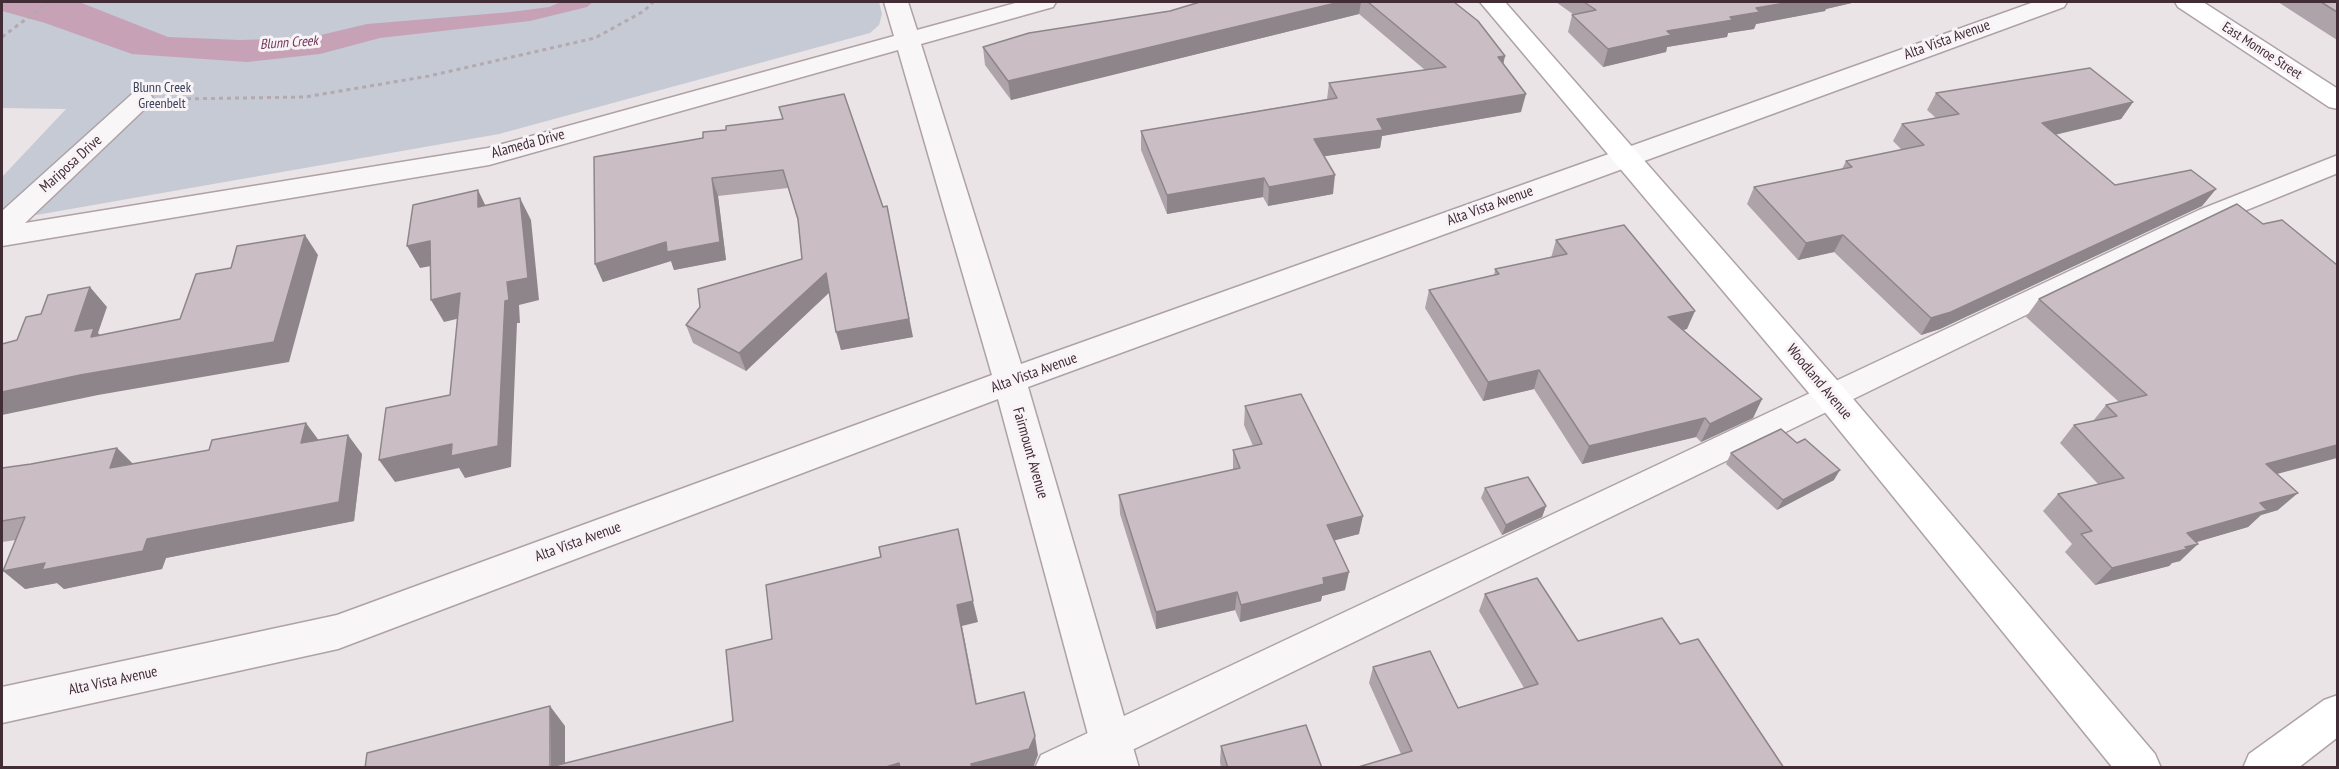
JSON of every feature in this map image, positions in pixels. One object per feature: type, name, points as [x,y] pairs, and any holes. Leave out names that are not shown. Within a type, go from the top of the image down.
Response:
[{"type":"street","name":"Fairmount Avenue","points":[[896,2],[1010,381],[1114,754]]},
{"type":"street","name":"Alameda Drive","points":[[2,236],[489,156],[1044,2]]},
{"type":"street","name":"Woodland Avenue","points":[[1492,2],[1831,396],[2140,768]]},
{"type":"street","name":"Alta Vista Avenue","points":[[2,705],[338,632],[1010,381],[2055,2]]},
{"type":"street","name":"East Monroe Street","points":[[2187,2],[2337,101]]},
{"type":"street","name":"Mariposa Drive","points":[[2,227],[141,100]]},
{"type":"street","points":[[2264,768],[2337,713]]},
{"type":"lane","points":[[1054,768],[1114,754],[1831,396],[2208,216],[2337,163]]},
{"type":"path","points":[[2,37],[49,2]]},
{"type":"path","points":[[141,100],[304,97],[429,76],[595,38],[644,11],[653,2]]},
{"type":"green space","name":"Blunn Creek Greenbelt","points":[[2,2],[879,2],[882,14],[879,25],[870,33],[499,134],[2,221],[2,177],[66,109],[2,108]]},
{"type":"water","name":"Blunn Creek","points":[[2,2],[79,2],[168,37],[240,40],[308,38],[367,24],[511,12],[549,7],[561,2],[593,2],[587,7],[530,21],[380,38],[320,54],[247,62],[132,54],[45,23],[2,11]]},
{"type":"building","points":[[1200,2],[1340,2],[1008,81],[983,47],[1029,33],[1170,11]]},
{"type":"building","points":[[1368,2],[1454,2],[1478,21],[1505,56],[1498,57],[1526,94],[1377,119],[1383,130],[1314,139],[1335,175],[1269,187],[1264,178],[1167,195],[1141,131],[1337,98],[1329,83],[1446,67]]},
{"type":"building","points":[[1584,2],[1791,2],[1756,8],[1760,12],[1730,17],[1733,20],[1667,31],[1671,35],[1608,49],[1572,15],[1596,10]]},
{"type":"building","points":[[2321,2],[2337,2],[2337,12]]},
{"type":"building","points":[[2090,68],[2133,102],[2042,123],[2115,185],[2191,170],[2216,189],[1951,312],[1931,318],[1843,235],[1806,243],[1754,187],[1852,167],[1846,161],[1924,145],[1902,124],[1959,114],[1936,93]]},
{"type":"building","points":[[844,94],[883,207],[887,206],[909,319],[836,332],[826,273],[739,353],[686,325],[700,307],[698,289],[802,259],[798,219],[783,170],[712,178],[720,242],[667,252],[666,242],[595,264],[594,157],[703,138],[703,132],[726,130],[726,126],[783,119],[779,107]]},
{"type":"building","points":[[478,190],[478,207],[520,198],[528,278],[507,282],[509,300],[505,301],[498,446],[451,456],[452,444],[379,460],[386,408],[450,395],[460,293],[431,300],[430,241],[407,246],[413,205]]},
{"type":"building","points":[[2237,204],[2263,224],[2282,220],[2337,265],[2337,445],[2266,464],[2298,493],[2260,503],[2267,510],[2187,533],[2198,544],[2185,547],[2187,549],[2112,568],[2081,534],[2092,531],[2058,494],[2124,478],[2074,425],[2117,416],[2106,405],[2147,395],[2039,299]]},
{"type":"building","points":[[1624,225],[1695,311],[1668,317],[1762,399],[1710,424],[1705,418],[1589,446],[1539,370],[1488,382],[1429,290],[1499,274],[1495,269],[1567,254],[1556,240]]},
{"type":"building","points":[[305,235],[274,342],[80,375],[2,392],[2,344],[17,340],[26,317],[41,314],[48,295],[90,287],[75,331],[94,328],[91,337],[180,319],[196,274],[231,268],[237,246]]},
{"type":"building","points":[[1301,394],[1363,516],[1327,525],[1349,572],[1323,578],[1324,584],[1241,605],[1237,592],[1156,612],[1119,495],[1240,468],[1233,450],[1262,444],[1245,406]]},
{"type":"building","points":[[306,423],[301,443],[348,435],[339,502],[147,539],[143,551],[42,570],[45,563],[3,571],[25,517],[2,521],[2,468],[117,448],[110,468],[209,450],[212,440]]},
{"type":"building","points":[[1781,429],[1797,443],[1805,439],[1840,470],[1783,500],[1731,453]]},
{"type":"building","points":[[1528,477],[1546,506],[1506,525],[1485,488]]},
{"type":"building","points":[[958,529],[973,601],[957,605],[976,704],[1024,692],[1035,736],[1029,749],[971,764],[972,768],[900,768],[899,763],[883,768],[365,768],[367,753],[550,706],[550,767],[733,721],[726,650],[772,639],[766,585],[881,557],[879,547]]},
{"type":"building","points":[[1537,578],[1578,641],[1662,618],[1680,644],[1698,639],[1784,768],[1355,768],[1412,751],[1373,667],[1430,651],[1458,708],[1538,684],[1485,594]]},
{"type":"building","points":[[1306,725],[1322,768],[1228,768],[1221,746]]}]
